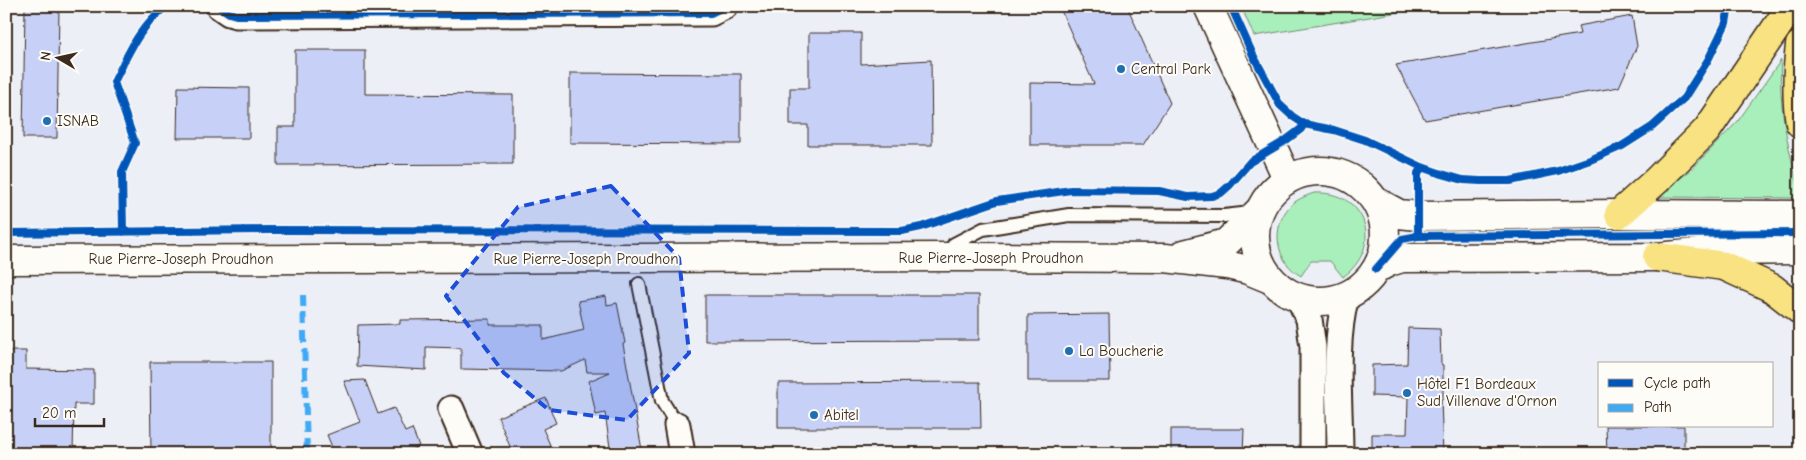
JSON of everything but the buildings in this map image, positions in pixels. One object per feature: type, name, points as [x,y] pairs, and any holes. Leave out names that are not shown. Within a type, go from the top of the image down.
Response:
[{"type":"highway","points":[[1619,214],[1658,180],[1706,130],[1792,6]]},
{"type":"highway","points":[[1800,46],[1797,72],[1797,107],[1800,123]]},
{"type":"highway","points":[[1657,257],[1724,266],[1772,288],[1800,310]]},
{"type":"street","points":[[219,6],[229,13],[236,15],[711,13],[725,6]]},
{"type":"street","points":[[1208,6],[1287,178]]},
{"type":"street","points":[[1326,170],[1346,175],[1362,186],[1375,201],[1382,217],[1385,235],[1383,252],[1376,269],[1363,285],[1346,296],[1314,301],[1299,298],[1283,290],[1270,279],[1261,264],[1255,247],[1254,230],[1258,212],[1270,193],[1287,178],[1306,172],[1326,170]]},
{"type":"street","points":[[1375,201],[1399,214],[1418,216],[1800,215]]},
{"type":"street","name":"Rue Pierre-Joseph Proudhon","points":[[1165,258],[1226,244],[1258,212]]},
{"type":"street","points":[[1376,269],[1402,258],[1657,257],[1719,251],[1800,250]]},
{"type":"street","name":"Rue Pierre-Joseph Proudhon","points":[[6,260],[1165,258],[1227,265],[1248,270],[1270,279]]},
{"type":"street","points":[[1340,454],[1340,316],[1346,296]]},
{"type":"street","points":[[1299,298],[1309,319],[1313,347],[1313,454]]},
{"type":"street","points":[[451,408],[470,454]]},
{"type":"street","points":[[676,425],[682,454]]},
{"type":"lane","points":[[954,257],[954,244],[983,229],[1032,220],[1069,215],[1224,216],[1258,212]]},
{"type":"lane","points":[[639,284],[662,401],[676,425]]},
{"type":"highlighted area","points":[[611,186],[679,258],[689,353],[627,420],[549,410],[504,373],[446,296],[518,207]]},
{"type":"green space","points":[[1241,6],[1436,6],[1254,36]]},
{"type":"green space","points":[[1781,60],[1780,77],[1783,110],[1800,198],[1655,197],[1691,170],[1738,121]]},
{"type":"green space","points":[[1314,193],[1332,194],[1346,200],[1357,210],[1364,222],[1366,236],[1364,250],[1356,264],[1343,277],[1330,261],[1311,261],[1301,276],[1293,270],[1281,254],[1278,234],[1284,215],[1295,202]]},
{"type":"marked path","points":[[303,295],[307,454]]},
{"type":"cycle path","points":[[123,232],[122,172],[135,143],[114,82],[142,31],[167,6]]},
{"type":"cycle path","points":[[219,6],[229,13],[236,15],[711,13],[725,6]]},
{"type":"cycle path","points":[[1231,6],[1253,55],[1280,105],[1292,116],[1304,124],[1334,130],[1365,140],[1422,167],[1442,174],[1463,180],[1480,181],[1510,181],[1558,171],[1622,146],[1652,127],[1684,98],[1708,60],[1726,23],[1729,6]]},
{"type":"cycle path","points":[[6,233],[269,230],[902,231],[921,227],[997,201],[1071,190],[1159,191],[1188,197],[1212,196],[1221,193],[1230,185],[1250,162],[1285,141],[1301,129],[1304,124]]},
{"type":"cycle path","points":[[1418,236],[1418,173],[1422,167]]},
{"type":"cycle path","points":[[1376,269],[1402,239],[1418,236],[1800,233]]},
{"type":"place","name":"Central Park","points":[[1121,69]]},
{"type":"place","name":"ISNAB","points":[[47,121]]},
{"type":"place","name":"La Boucherie","points":[[1069,351]]},
{"type":"place","name":"Hôtel F1 Bordeaux Sud Villenave d'Ornon","points":[[1407,393]]},
{"type":"place","name":"Abitel","points":[[814,415]]}]
